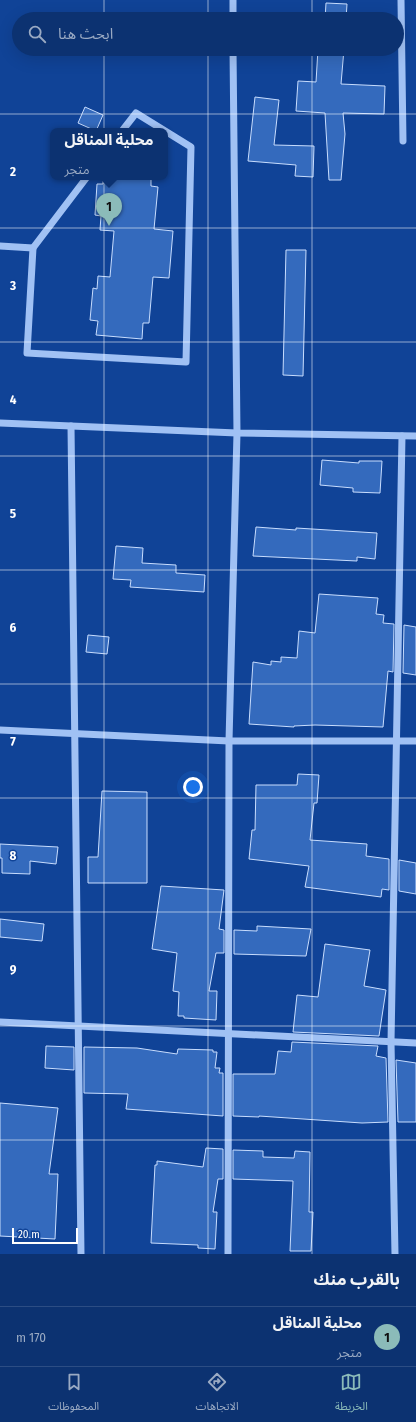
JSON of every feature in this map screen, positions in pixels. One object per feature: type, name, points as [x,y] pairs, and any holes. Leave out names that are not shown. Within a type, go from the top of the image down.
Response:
[{"type":"street","points":[[233,0],[233,12]]},
{"type":"street","points":[[401,0],[401,12]]},
{"type":"street","points":[[228,1254],[229,741],[237,433],[233,56]]},
{"type":"street","points":[[402,56],[403,141]]},
{"type":"street","points":[[124,128],[136,113],[160,128]]},
{"type":"street","points":[[85,180],[33,248],[27,353],[186,362],[191,147],[168,133]]},
{"type":"street","points":[[0,246],[33,248]]},
{"type":"street","points":[[0,423],[237,433],[416,436]]},
{"type":"street","points":[[72,426],[81,1254]]},
{"type":"street","points":[[395,1254],[391,1042],[402,436]]},
{"type":"street","points":[[0,730],[229,741],[416,741]]},
{"type":"street","points":[[0,1022],[416,1043]]},
{"type":"building","points":[[326,3],[347,4],[346,12],[325,12]]},
{"type":"building","points":[[318,56],[343,56],[341,84],[385,86],[384,114],[343,113],[345,134],[341,180],[329,180],[325,113],[296,111],[298,81],[316,82]]},
{"type":"building","points":[[255,97],[279,100],[274,145],[314,146],[313,177],[295,176],[296,165],[248,161]]},
{"type":"building","points":[[85,107],[103,115],[97,128],[89,128],[78,123]]},
{"type":"building","points":[[103,180],[151,180],[151,186],[158,187],[154,229],[173,231],[169,278],[153,277],[149,323],[143,323],[142,339],[96,335],[98,321],[90,320],[93,288],[97,289],[98,276],[110,277],[114,231],[100,230],[101,216],[95,215],[97,184],[103,184]]},
{"type":"building","points":[[286,250],[306,250],[303,376],[283,375]]},
{"type":"building","points":[[322,460],[359,463],[359,461],[382,461],[380,493],[353,492],[353,488],[320,485]]},
{"type":"building","points":[[256,527],[377,533],[375,559],[357,557],[357,561],[253,556]]},
{"type":"building","points":[[116,546],[143,548],[142,563],[176,565],[176,573],[205,575],[204,592],[130,587],[131,580],[113,579]]},
{"type":"building","points":[[319,594],[378,598],[376,614],[384,615],[383,623],[394,624],[393,672],[388,671],[383,727],[315,725],[294,727],[249,724],[253,662],[271,665],[271,661],[281,662],[281,657],[297,658],[299,631],[315,633]]},
{"type":"building","points":[[404,625],[416,627],[416,675],[403,673]]},
{"type":"building","points":[[88,635],[109,637],[107,654],[86,652]]},
{"type":"building","points":[[298,774],[319,775],[317,803],[314,803],[310,840],[367,844],[366,856],[389,859],[389,890],[382,889],[381,897],[305,887],[309,866],[249,859],[252,830],[255,830],[256,785],[297,785]]},
{"type":"building","points":[[102,791],[147,792],[147,883],[88,883],[88,857],[98,857]]},
{"type":"building","points":[[0,844],[58,847],[56,864],[30,861],[30,874],[2,873]]},
{"type":"building","points":[[399,860],[416,863],[416,894],[399,891]]},
{"type":"building","points":[[161,886],[224,890],[219,929],[224,930],[224,953],[216,953],[209,991],[217,991],[216,1020],[184,1018],[184,1016],[178,1016],[179,992],[173,991],[177,953],[152,949]]},
{"type":"building","points":[[0,919],[44,924],[42,941],[0,937]]},
{"type":"building","points":[[257,926],[311,929],[306,956],[234,954],[234,930],[257,931]]},
{"type":"building","points":[[325,944],[370,950],[364,986],[386,990],[379,1036],[293,1032],[297,995],[318,997]]},
{"type":"building","points":[[292,1042],[378,1046],[376,1056],[386,1058],[388,1122],[362,1123],[259,1116],[233,1116],[233,1074],[275,1074],[278,1051],[291,1052]]},
{"type":"building","points":[[46,1046],[74,1047],[74,1070],[45,1068]]},
{"type":"building","points":[[84,1047],[137,1048],[177,1054],[178,1049],[213,1050],[213,1052],[217,1052],[215,1068],[220,1068],[219,1073],[223,1073],[223,1116],[126,1109],[128,1094],[84,1093]]},
{"type":"building","points":[[396,1060],[416,1063],[416,1122],[398,1122]]},
{"type":"building","points":[[0,1103],[58,1108],[49,1174],[58,1174],[55,1239],[0,1236]]},
{"type":"building","points":[[206,1148],[223,1149],[223,1179],[218,1179],[213,1212],[217,1212],[215,1249],[198,1248],[198,1245],[151,1243],[155,1165],[157,1165],[157,1161],[203,1167]]},
{"type":"building","points":[[233,1150],[263,1151],[263,1157],[294,1158],[295,1151],[310,1152],[309,1212],[313,1212],[311,1251],[290,1251],[293,1181],[233,1179]]},
{"type":"place","name":"محلية المناقل","points":[[109,226]]}]
